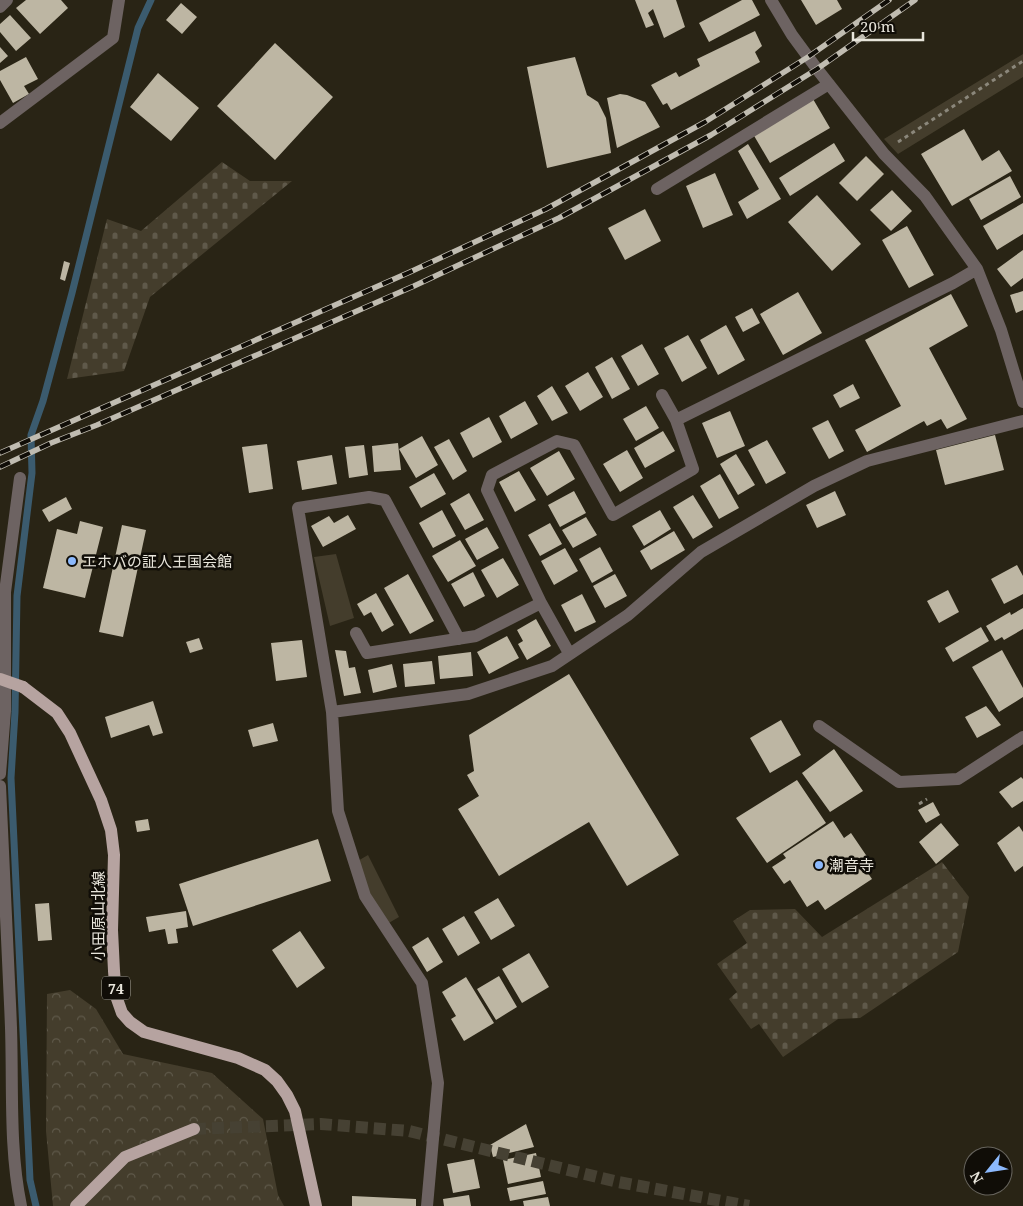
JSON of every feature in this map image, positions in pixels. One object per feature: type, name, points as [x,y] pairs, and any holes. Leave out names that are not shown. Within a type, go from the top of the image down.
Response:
[{"type":"main road","name":"小田原山北線","points":[[0,679],[23,688],[41,699],[58,713],[70,732],[101,800],[111,830],[114,855],[112,930],[114,972],[116,996],[122,1013],[130,1022],[144,1032],[238,1058],[265,1070],[277,1081],[287,1094],[295,1110],[316,1206]]},
{"type":"main road","points":[[76,1206],[125,1157],[194,1129]]},
{"type":"street","points":[[0,7],[7,0]]},
{"type":"street","points":[[0,123],[113,38],[119,0]]},
{"type":"street","points":[[771,0],[792,35],[829,84],[884,154],[925,196],[977,269],[1001,330],[1022,396]]},
{"type":"street","points":[[657,189],[829,84]]},
{"type":"street","points":[[676,420],[953,283],[977,269]]},
{"type":"street","points":[[570,653],[541,603],[487,490],[492,476],[558,440],[574,446],[613,515],[693,469],[676,420],[662,395]]},
{"type":"street","points":[[332,712],[468,694],[552,666],[628,615],[701,552],[814,486],[867,461],[1023,421]]},
{"type":"street","points":[[0,774],[5,711],[5,592],[20,478]]},
{"type":"street","points":[[427,1206],[438,1083],[422,983],[365,896],[338,810],[332,712],[298,508],[369,497],[385,500],[459,640]]},
{"type":"street","points":[[356,633],[367,653],[459,640],[476,636],[541,603]]},
{"type":"street","points":[[819,726],[899,782],[958,779],[1023,737]]},
{"type":"street","points":[[0,786],[16,1183],[21,1206]]},
{"type":"path","points":[[884,154],[902,139],[1023,61]]},
{"type":"green space","points":[[1023,54],[1023,77],[898,154],[884,139]]},
{"type":"green space","points":[[222,162],[250,181],[292,181],[150,297],[124,371],[67,379],[107,219],[141,231]]},
{"type":"green space","points":[[336,554],[354,618],[330,626],[314,557]]},
{"type":"green space","points":[[368,855],[399,917],[387,924],[368,895],[356,862]]},
{"type":"green space","points":[[942,862],[969,897],[958,952],[860,1018],[838,1019],[783,1057],[759,1024],[751,1029],[729,999],[737,992],[717,964],[747,943],[733,921],[750,910],[795,909],[822,937]]},
{"type":"green space","points":[[70,990],[96,1009],[123,1054],[212,1073],[263,1119],[278,1195],[284,1206],[53,1206],[46,1131],[47,994]]},
{"type":"building","points":[[26,0],[61,0],[68,8],[40,34],[16,8]]},
{"type":"building","points":[[635,0],[676,0],[685,27],[664,38],[653,9],[648,13],[654,25],[646,28]]},
{"type":"building","points":[[742,0],[752,0],[760,15],[709,42],[699,23]]},
{"type":"building","points":[[801,0],[837,0],[842,9],[816,25]]},
{"type":"building","points":[[181,3],[197,17],[182,34],[166,20]]},
{"type":"building","points":[[10,15],[31,38],[16,51],[0,32],[0,24]]},
{"type":"building","points":[[755,31],[762,46],[755,52],[760,62],[671,110],[667,103],[663,105],[651,85],[676,72],[679,77],[700,66],[697,59]]},
{"type":"building","points":[[275,43],[333,97],[275,160],[217,106]]},
{"type":"building","points":[[0,47],[8,56],[0,63]]},
{"type":"building","points":[[26,57],[38,79],[24,86],[29,94],[13,103],[0,80],[0,71]]},
{"type":"building","points":[[575,57],[587,95],[598,102],[606,118],[611,153],[547,168],[527,67]]},
{"type":"building","points":[[158,73],[199,108],[171,141],[130,107]]},
{"type":"building","points":[[620,94],[645,102],[660,127],[617,148],[607,98]]},
{"type":"building","points":[[813,99],[830,128],[770,163],[753,134]]},
{"type":"building","points":[[964,129],[982,161],[999,150],[1012,171],[952,206],[921,154]]},
{"type":"building","points":[[834,143],[845,161],[790,196],[779,178]]},
{"type":"building","points":[[748,144],[781,199],[747,219],[738,202],[759,189],[738,151]]},
{"type":"building","points":[[866,156],[884,174],[857,201],[839,183]]},
{"type":"building","points":[[715,173],[733,215],[703,228],[686,186]]},
{"type":"building","points":[[1010,176],[1021,197],[981,220],[969,199]]},
{"type":"building","points":[[892,190],[912,211],[891,231],[870,210]]},
{"type":"building","points":[[817,195],[861,244],[832,271],[788,222]]},
{"type":"building","points":[[1023,203],[1023,234],[997,250],[983,226]]},
{"type":"building","points":[[645,209],[661,241],[625,260],[608,228]]},
{"type":"building","points":[[907,226],[934,275],[909,288],[882,240]]},
{"type":"building","points":[[1023,250],[1023,278],[1011,287],[997,269]]},
{"type":"building","points":[[64,261],[70,263],[65,281],[60,279]]},
{"type":"building","points":[[1023,291],[1023,310],[1016,313],[1010,295]]},
{"type":"building","points":[[798,292],[822,333],[783,355],[760,314]]},
{"type":"building","points":[[951,294],[968,326],[929,348],[967,419],[947,429],[941,419],[927,426],[924,421],[867,452],[855,430],[901,406],[865,340]]},
{"type":"building","points":[[752,308],[760,323],[743,332],[735,317]]},
{"type":"building","points":[[726,325],[745,360],[718,375],[700,340]]},
{"type":"building","points":[[688,335],[707,368],[682,382],[664,348]]},
{"type":"building","points":[[642,344],[659,374],[638,386],[621,356]]},
{"type":"building","points":[[612,357],[630,389],[612,399],[595,367]]},
{"type":"building","points":[[588,372],[603,397],[580,411],[565,386]]},
{"type":"building","points":[[853,384],[860,398],[840,408],[833,395]]},
{"type":"building","points":[[552,386],[568,413],[552,421],[537,396]]},
{"type":"building","points":[[525,401],[538,424],[511,439],[499,416]]},
{"type":"building","points":[[646,406],[659,428],[636,441],[623,419]]},
{"type":"building","points":[[730,411],[745,446],[717,458],[702,423]]},
{"type":"building","points":[[489,417],[502,442],[473,458],[460,433]]},
{"type":"building","points":[[828,420],[844,451],[829,459],[812,428]]},
{"type":"building","points":[[663,431],[675,451],[645,468],[634,448]]},
{"type":"building","points":[[995,435],[1004,470],[945,485],[936,450]]},
{"type":"building","points":[[422,436],[438,465],[416,478],[399,449]]},
{"type":"building","points":[[449,439],[467,471],[453,480],[434,447]]},
{"type":"building","points":[[767,440],[786,473],[766,484],[748,450]]},
{"type":"building","points":[[398,443],[401,470],[374,472],[372,446]]},
{"type":"building","points":[[267,444],[273,489],[249,493],[242,447]]},
{"type":"building","points":[[364,445],[368,475],[349,478],[345,447]]},
{"type":"building","points":[[627,450],[643,478],[620,492],[603,464]]},
{"type":"building","points":[[559,451],[575,479],[547,496],[530,468]]},
{"type":"building","points":[[736,454],[755,485],[738,495],[720,464]]},
{"type":"building","points":[[332,455],[337,484],[302,490],[297,461]]},
{"type":"building","points":[[519,471],[536,500],[515,512],[499,482]]},
{"type":"building","points":[[434,473],[446,494],[421,508],[409,487]]},
{"type":"building","points":[[720,474],[739,508],[719,519],[700,486]]},
{"type":"building","points":[[574,491],[586,513],[560,527],[548,505]]},
{"type":"building","points":[[835,491],[846,515],[817,528],[806,505]]},
{"type":"building","points":[[469,493],[484,520],[465,530],[450,504]]},
{"type":"building","points":[[693,495],[713,527],[693,539],[673,507]]},
{"type":"building","points":[[66,497],[72,509],[49,522],[42,510]]},
{"type":"building","points":[[442,510],[456,536],[433,548],[419,523]]},
{"type":"building","points":[[660,510],[671,529],[644,546],[632,526]]},
{"type":"building","points":[[348,515],[356,529],[323,547],[311,526],[329,516],[334,523]]},
{"type":"building","points":[[586,517],[597,535],[573,548],[562,530]]},
{"type":"building","name":"エホバの証人王国会館","points":[[80,521],[103,527],[85,598],[43,588],[57,529],[77,534]]},
{"type":"building","points":[[550,523],[562,544],[540,556],[528,535]]},
{"type":"building","points":[[122,525],[146,530],[123,637],[99,632]]},
{"type":"building","points":[[487,527],[499,548],[477,560],[465,539]]},
{"type":"building","points":[[674,531],[685,550],[651,570],[640,551]]},
{"type":"building","points":[[460,540],[476,566],[448,582],[432,556]]},
{"type":"building","points":[[600,547],[613,571],[592,583],[579,559]]},
{"type":"building","points":[[565,548],[578,571],[554,585],[541,561]]},
{"type":"building","points":[[503,558],[519,585],[497,598],[481,570]]},
{"type":"building","points":[[1017,565],[1023,576],[1023,594],[1004,604],[991,579]]},
{"type":"building","points":[[473,572],[485,596],[464,607],[451,584]]},
{"type":"building","points":[[408,574],[434,621],[410,634],[384,588]]},
{"type":"building","points":[[615,574],[627,596],[605,608],[593,586]]},
{"type":"building","points":[[948,590],[959,612],[939,623],[927,601]]},
{"type":"building","points":[[376,593],[394,625],[382,632],[371,612],[364,616],[357,604]]},
{"type":"building","points":[[582,594],[596,622],[575,632],[561,605]]},
{"type":"building","points":[[1023,608],[1023,629],[1004,640],[1002,637],[995,641],[986,626],[1010,612],[1011,615]]},
{"type":"building","points":[[536,619],[551,646],[527,660],[518,644],[523,641],[517,630]]},
{"type":"building","points":[[981,627],[989,641],[953,662],[945,648]]},
{"type":"building","points":[[507,636],[519,658],[489,674],[477,652]]},
{"type":"building","points":[[199,638],[203,649],[190,653],[186,642]]},
{"type":"building","points":[[302,640],[307,677],[276,681],[271,643]]},
{"type":"building","points":[[335,650],[346,651],[349,668],[355,667],[361,693],[344,696]]},
{"type":"building","points":[[1002,650],[1023,688],[1023,697],[999,712],[972,667]]},
{"type":"building","points":[[471,652],[473,676],[440,679],[438,656]]},
{"type":"building","points":[[432,661],[435,684],[405,687],[403,664]]},
{"type":"building","points":[[392,664],[397,687],[373,693],[368,670]]},
{"type":"building","points":[[569,674],[679,855],[627,886],[589,822],[499,876],[458,809],[479,796],[467,775],[474,771],[469,735]]},
{"type":"building","points":[[153,701],[163,733],[153,736],[149,725],[111,738],[105,717]]},
{"type":"building","points":[[986,706],[1001,725],[977,738],[965,717]]},
{"type":"building","points":[[781,720],[801,755],[770,773],[750,738]]},
{"type":"building","points":[[273,723],[278,741],[253,747],[248,730]]},
{"type":"building","points":[[834,749],[863,791],[830,812],[802,773]]},
{"type":"building","points":[[1021,777],[1023,779],[1023,801],[1012,808],[999,792]]},
{"type":"building","points":[[797,780],[826,823],[767,863],[736,818]]},
{"type":"building","points":[[933,802],[940,815],[926,823],[918,810]]},
{"type":"building","points":[[148,819],[150,830],[137,832],[135,821]]},
{"type":"building","name":"潮音寺","points":[[833,821],[844,838],[851,833],[868,858],[861,863],[872,879],[825,910],[818,900],[807,907],[790,880],[784,884],[772,867],[786,858],[783,854]]},
{"type":"building","points":[[941,823],[959,845],[936,864],[919,842]]},
{"type":"building","points":[[1019,826],[1023,832],[1023,866],[1015,872],[997,843]]},
{"type":"building","points":[[318,839],[331,881],[193,926],[179,884]]},
{"type":"building","points":[[498,898],[515,926],[491,940],[474,912]]},
{"type":"building","points":[[49,903],[52,940],[38,941],[35,904]]},
{"type":"building","points":[[186,911],[188,927],[176,929],[178,943],[168,944],[165,929],[149,932],[146,917]]},
{"type":"building","points":[[464,916],[480,943],[458,956],[442,929]]},
{"type":"building","points":[[300,931],[325,968],[297,988],[272,950]]},
{"type":"building","points":[[428,937],[443,962],[427,972],[412,947]]},
{"type":"building","points":[[529,953],[549,987],[522,1003],[502,969]]},
{"type":"building","points":[[499,976],[517,1007],[496,1020],[477,989]]},
{"type":"building","points":[[466,977],[494,1023],[464,1041],[451,1019],[456,1016],[442,992]]},
{"type":"building","points":[[526,1124],[534,1147],[493,1157],[490,1145]]},
{"type":"building","points":[[536,1153],[541,1177],[508,1184],[503,1160]]},
{"type":"building","points":[[474,1159],[480,1188],[453,1193],[447,1164]]},
{"type":"building","points":[[543,1181],[546,1194],[510,1201],[507,1188]]},
{"type":"building","points":[[469,1195],[471,1206],[444,1206],[443,1199]]},
{"type":"building","points":[[352,1196],[416,1199],[416,1206],[352,1206]]},
{"type":"building","points":[[548,1197],[550,1206],[524,1206],[523,1201]]},
{"type":"waterway","points":[[36,1206],[30,1180],[11,778],[15,712],[17,596],[32,473],[31,435],[43,401],[72,293],[138,28],[151,0]]},
{"type":"tunnel","points":[[194,1129],[321,1124],[409,1131],[618,1182],[749,1206]]},
{"type":"railway","points":[[0,453],[410,272],[546,209],[705,122],[808,57],[889,0]]},
{"type":"railway","points":[[0,467],[51,443],[97,425],[414,286],[559,218],[711,135],[817,69],[915,0]]},
{"type":"place","name":"エホバの証人王国会館","points":[[72,561]]},
{"type":"place","name":"潮音寺","points":[[819,865]]}]
